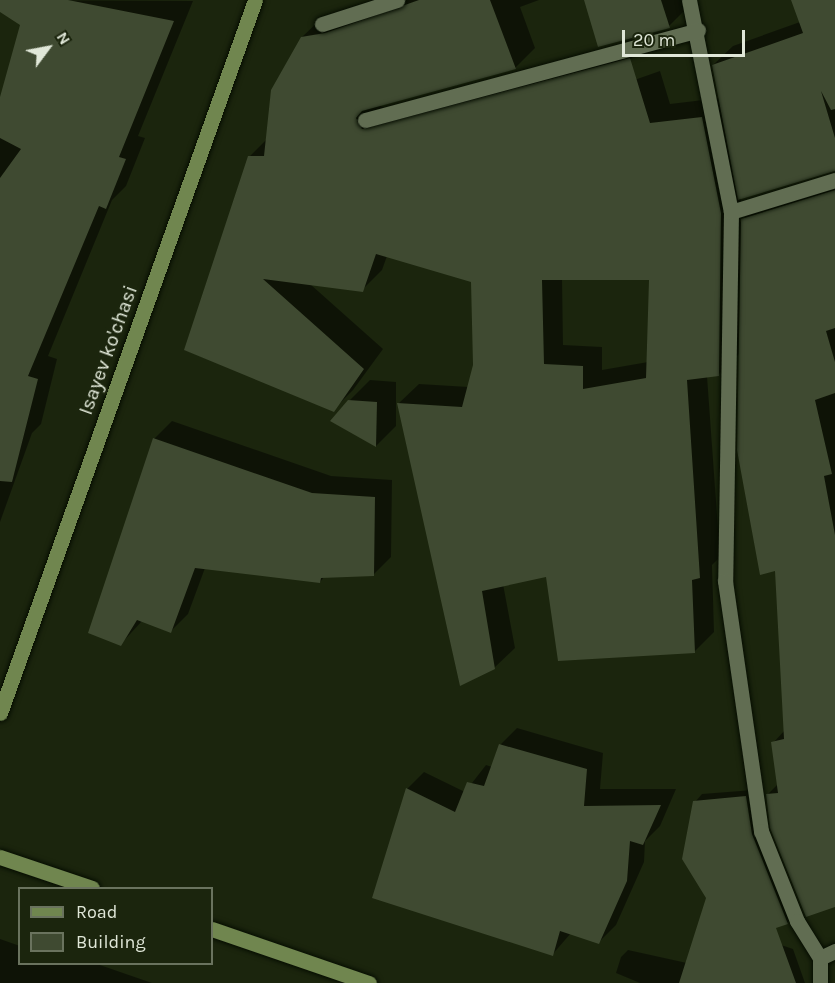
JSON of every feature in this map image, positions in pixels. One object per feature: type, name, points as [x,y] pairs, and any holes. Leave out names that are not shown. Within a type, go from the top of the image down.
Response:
[{"type":"main road","name":"Isayev ko'chasi","points":[[0,713],[255,0]]},
{"type":"main road","points":[[0,857],[89,887]]},
{"type":"main road","points":[[213,929],[369,983]]},
{"type":"lane","points":[[322,24],[397,0]]},
{"type":"lane","points":[[689,0],[698,30],[730,212],[725,581],[761,831],[797,921],[820,958],[820,983]]},
{"type":"lane","points":[[365,120],[698,30]]},
{"type":"lane","points":[[730,212],[835,180]]},
{"type":"lane","points":[[820,958],[835,951]]},
{"type":"building","points":[[0,0],[68,0],[174,21],[119,157],[126,159],[106,209],[99,206],[28,376],[38,379],[12,482],[0,481],[0,178],[21,149],[0,138],[0,97],[20,25],[0,12]]},
{"type":"building","points":[[419,0],[490,0],[516,69],[362,111],[356,118],[362,129],[630,58],[650,123],[702,117],[721,213],[719,376],[687,380],[700,578],[692,580],[695,653],[558,661],[546,577],[482,591],[495,669],[460,686],[397,403],[462,407],[473,365],[471,282],[376,254],[363,292],[263,279],[364,369],[334,412],[184,350],[248,156],[264,156],[271,90],[301,37],[325,33]],"holes":[[[542,280],[649,280],[646,378],[583,389],[583,366],[544,364]]]},
{"type":"building","points":[[584,0],[661,0],[670,28],[598,47]]},
{"type":"building","points":[[791,0],[835,0],[835,109],[831,110],[821,91],[835,138],[835,171],[738,200],[712,65],[803,33]]},
{"type":"building","points":[[835,190],[835,328],[826,331],[835,362],[835,393],[815,400],[832,474],[824,476],[835,535],[835,907],[806,917],[770,828],[766,794],[778,793],[771,742],[784,739],[775,571],[760,575],[737,450],[741,219]]},
{"type":"building","points":[[348,400],[377,402],[376,447],[330,421]]},
{"type":"building","points":[[153,438],[312,493],[375,497],[374,576],[321,578],[320,583],[195,568],[171,633],[137,620],[121,646],[88,633]]},
{"type":"building","points":[[499,744],[587,769],[584,806],[661,805],[643,845],[630,841],[627,881],[599,944],[560,931],[553,956],[372,898],[406,788],[455,812],[467,782],[484,786]]},
{"type":"building","points":[[746,796],[752,834],[788,924],[776,928],[796,983],[679,983],[706,898],[682,859],[693,801]]}]
